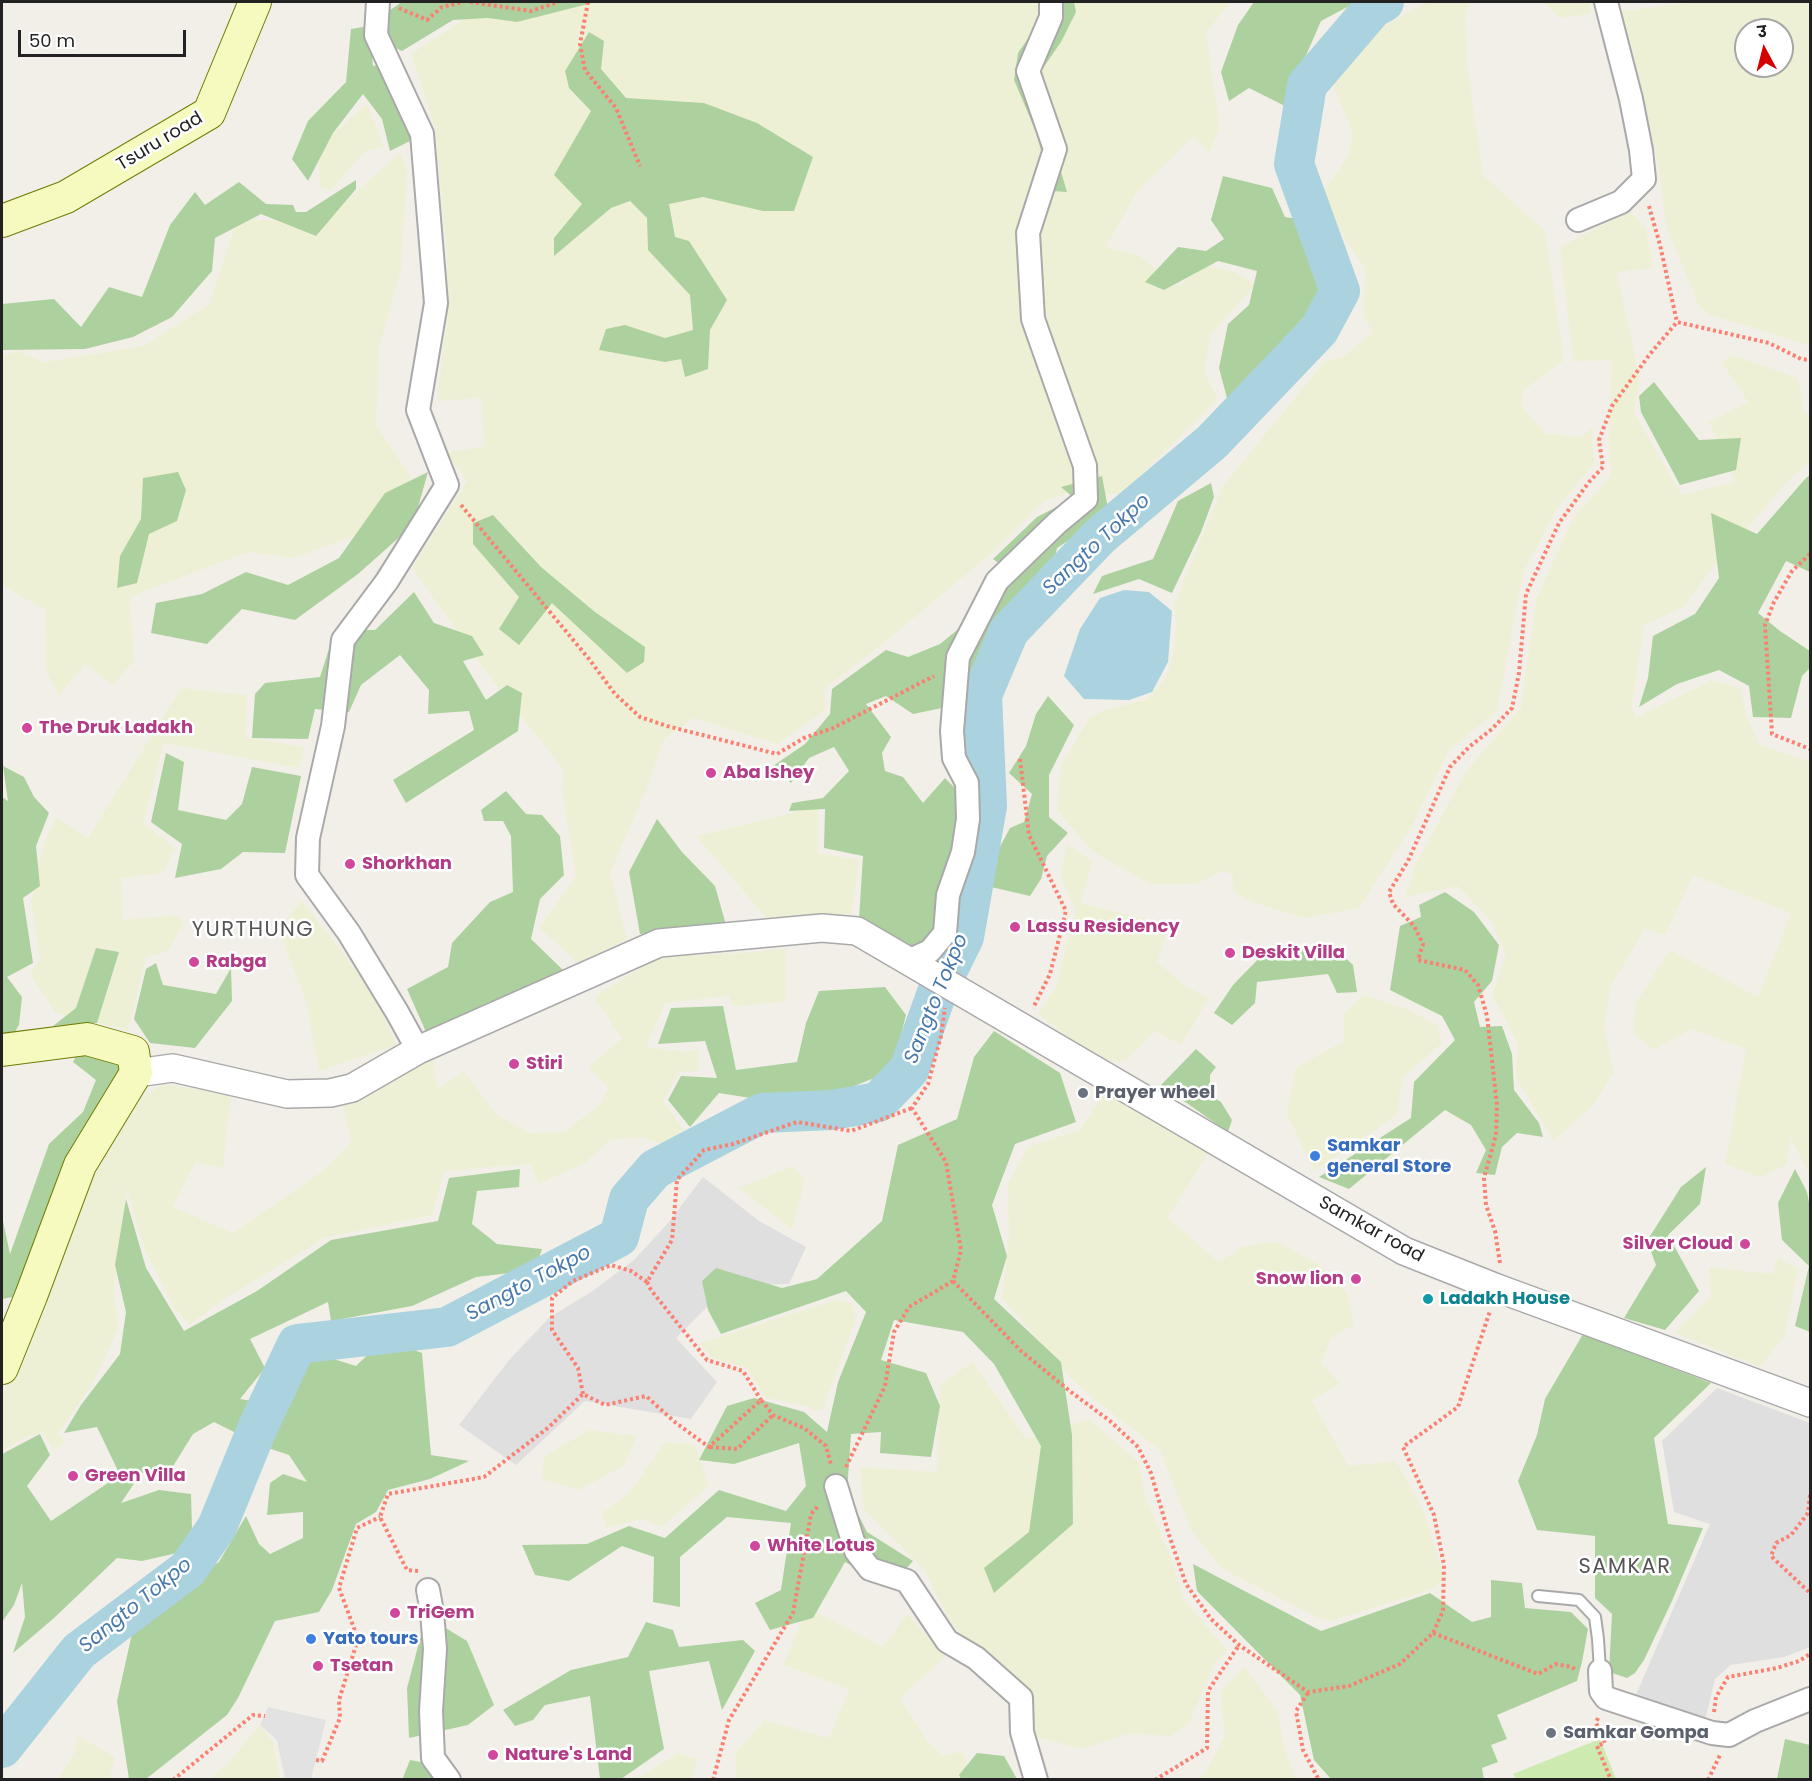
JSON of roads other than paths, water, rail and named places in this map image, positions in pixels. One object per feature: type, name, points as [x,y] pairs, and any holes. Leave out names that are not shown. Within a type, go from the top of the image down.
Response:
[{"type":"main road","name":"Tsuru road","points":[[2,221],[66,197],[209,113],[255,2]]},
{"type":"main road","points":[[2,1050],[87,1039],[133,1052],[136,1073],[80,1165],[2,1368]]},
{"type":"street","points":[[917,966],[945,933],[948,895],[963,852],[968,819],[967,783],[954,758],[952,731],[958,657],[997,581],[1057,523],[1086,499],[1085,466],[1033,319],[1028,233],[1055,149],[1028,71],[1051,17],[1051,2]]},
{"type":"street","points":[[1578,220],[1622,202],[1644,179],[1631,99],[1606,2]]},
{"type":"street","points":[[384,3],[376,35],[422,134],[436,303],[418,410],[447,485],[387,581],[343,640],[333,726],[308,838],[307,875],[349,933],[418,1050]]},
{"type":"street","name":"Samkar road","points":[[136,1073],[173,1068],[287,1094],[330,1093],[352,1088],[418,1050],[659,943],[822,928],[856,932],[917,966],[954,998],[1023,1027],[1404,1251],[1497,1288],[1810,1403]]},
{"type":"street","points":[[836,1486],[856,1551],[870,1569],[907,1581],[946,1641],[976,1658],[1021,1698],[1022,1732],[1035,1779]]},
{"type":"street","points":[[428,1590],[435,1649],[431,1711],[434,1758],[449,1779]]},
{"type":"street","points":[[1602,1687],[1712,1733],[1729,1735],[1755,1721],[1810,1699]]},
{"type":"lane","points":[[1538,1596],[1579,1600],[1595,1617],[1602,1687]]},
{"type":"water","points":[[1124,590],[1149,592],[1172,611],[1168,662],[1152,692],[1129,700],[1084,699],[1064,676],[1080,629],[1100,598]]},
{"type":"waterway","name":"Sangto Tokpo","points":[[2,1748],[79,1651],[188,1569],[217,1527],[257,1429],[297,1344],[447,1327],[619,1237],[629,1199],[655,1169],[762,1113],[832,1110],[878,1102],[909,1070],[938,990],[964,937],[987,806],[982,695],[1009,631],[1100,536],[1212,442],[1319,330],[1340,291],[1294,164],[1307,85],[1373,8],[1384,2]]},
{"type":"place","name":"The Druk Ladakh","points":[[27,728]]},
{"type":"place","name":"Aba Ishey","points":[[711,773]]},
{"type":"place","name":"Shorkhan","points":[[350,864]]},
{"type":"place","name":"Lassu Residency","points":[[1015,927]]},
{"type":"place","name":"Deskit Villa","points":[[1230,953]]},
{"type":"place","name":"Rabga","points":[[194,962]]},
{"type":"place","name":"Stiri","points":[[514,1064]]},
{"type":"place","name":"Prayer wheel","points":[[1083,1093]]},
{"type":"place","name":"Samkar general Store","points":[[1315,1156]]},
{"type":"place","name":"Silver Cloud","points":[[1745,1244]]},
{"type":"place","name":"Snow lion","points":[[1356,1279]]},
{"type":"place","name":"Ladakh House","points":[[1428,1299]]},
{"type":"place","name":"Green Villa","points":[[73,1476]]},
{"type":"place","name":"White Lotus","points":[[755,1546]]},
{"type":"place","name":"TriGem","points":[[395,1613]]},
{"type":"place","name":"Yato tours","points":[[311,1639]]},
{"type":"place","name":"Tsetan","points":[[318,1666]]},
{"type":"place","name":"Samkar Gompa","points":[[1551,1733]]},
{"type":"place","name":"Nature's Land","points":[[493,1755]]},
{"type":"district","name":"YURTHUNG","points":[[253,931]]},
{"type":"district","name":"SAMKAR","points":[[1625,1568]]}]
